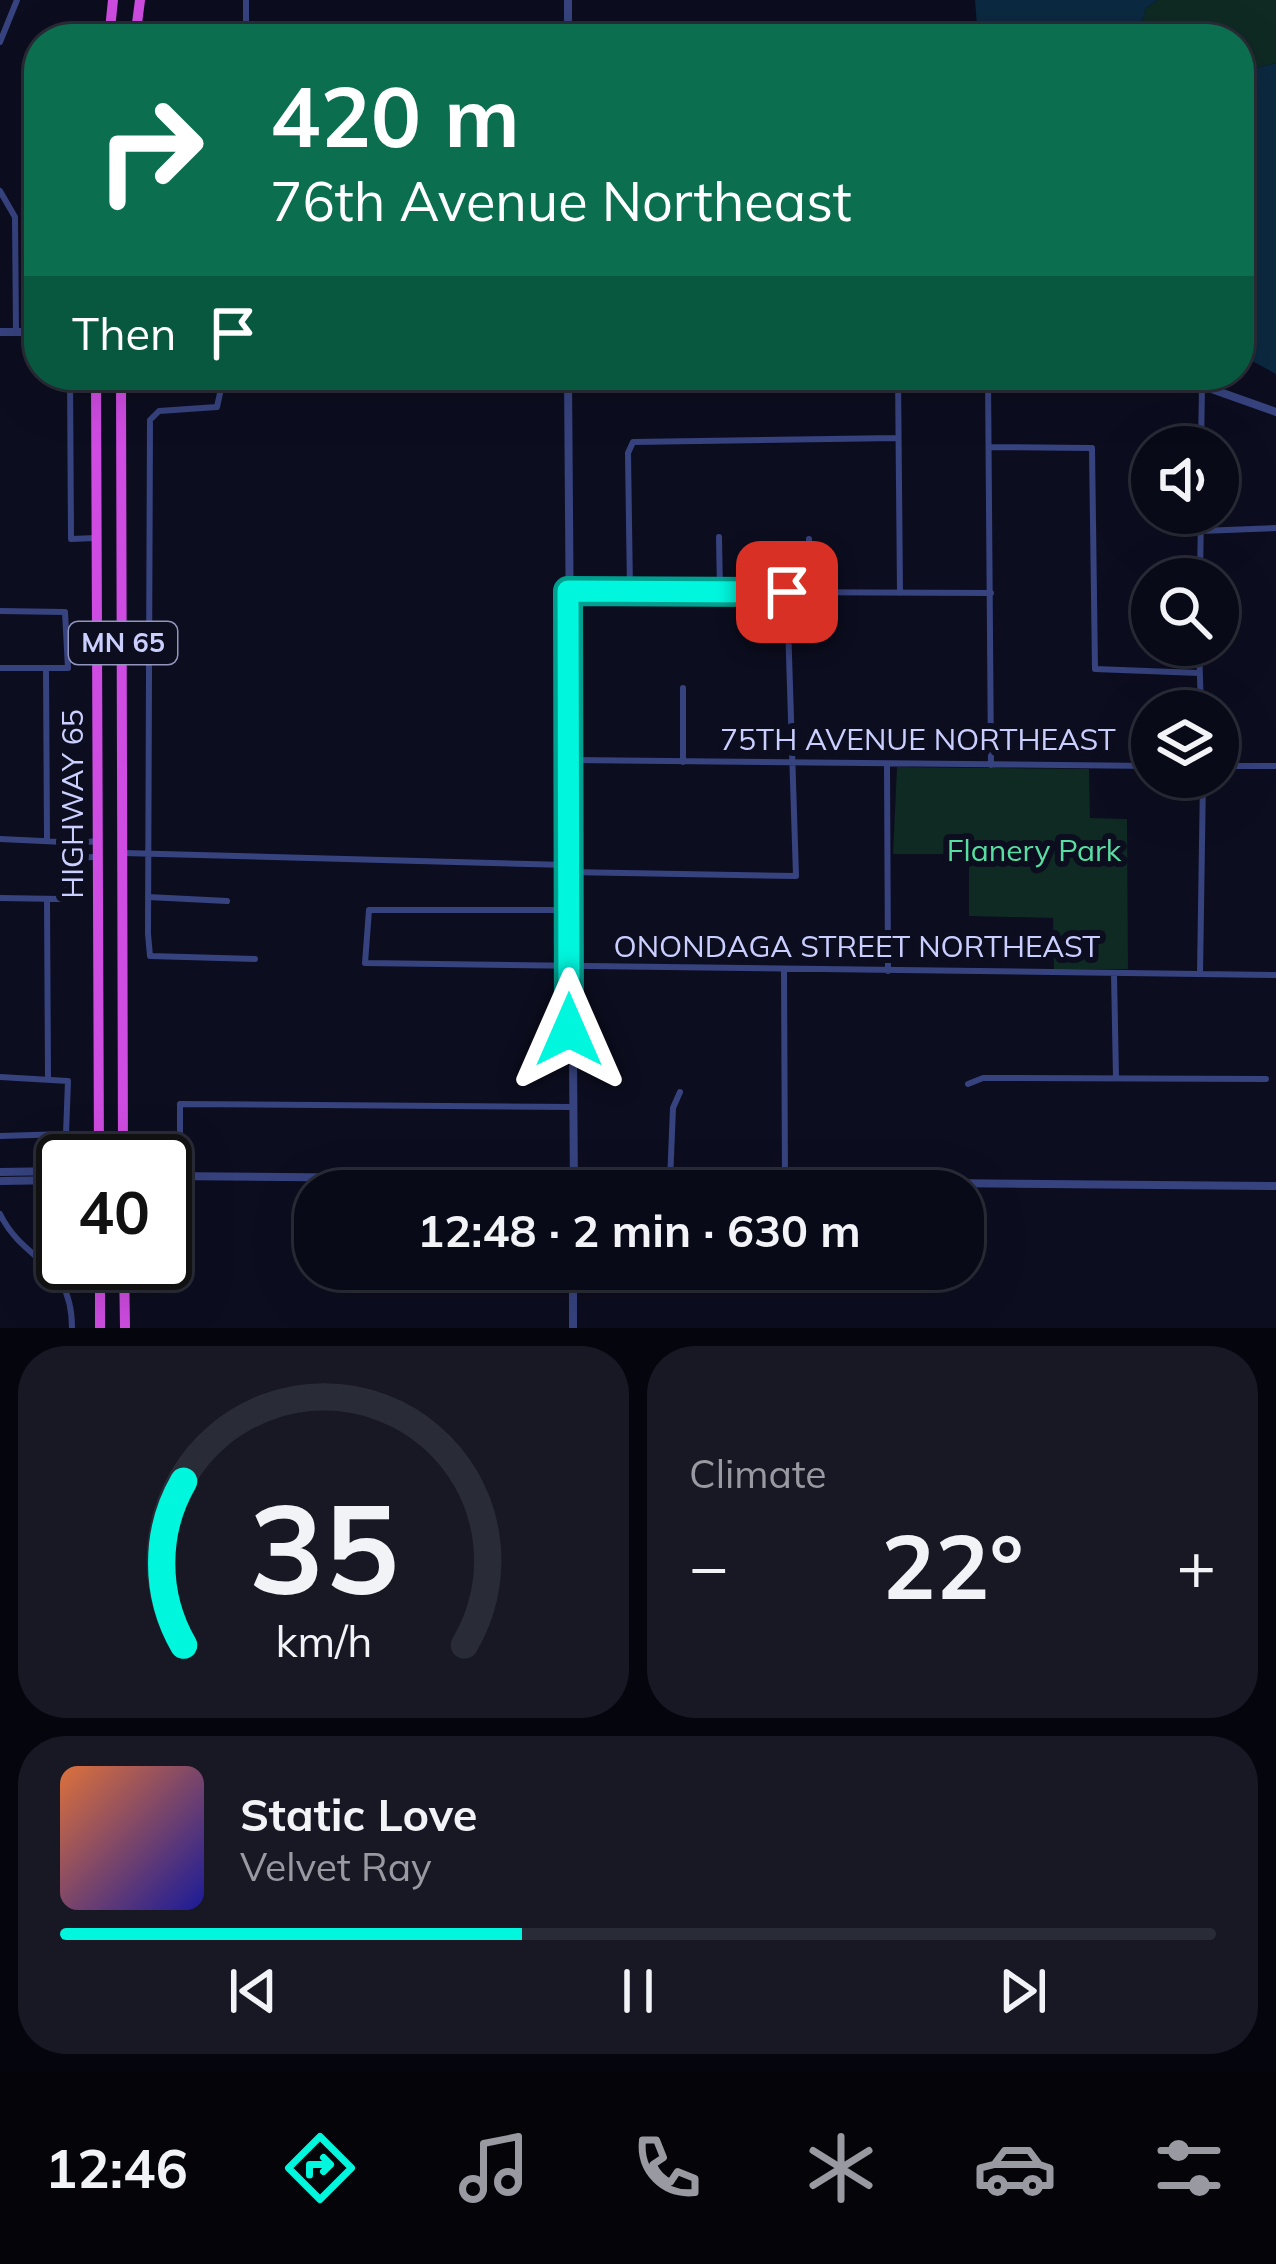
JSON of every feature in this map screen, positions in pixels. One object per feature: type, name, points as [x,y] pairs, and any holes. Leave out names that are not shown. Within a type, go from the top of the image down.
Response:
[{"type":"highway","name":"HIGHWAY 65","points":[[97,390],[99,1134]]},
{"type":"highway","name":"HIGHWAY 65","points":[[121,390],[123,1134]]},
{"type":"highway","points":[[100,1290],[100,1328]]},
{"type":"highway","points":[[124,1290],[125,1328]]},
{"type":"street","points":[[0,42],[16,0]]},
{"type":"street","points":[[0,191],[16,217],[16,332]]},
{"type":"street","points":[[0,332],[24,332]]},
{"type":"street","points":[[70,390],[70,539],[96,538]]},
{"type":"street","points":[[221,390],[218,406],[159,411],[150,420],[150,956],[255,959]]},
{"type":"street","points":[[568,390],[573,1170]]},
{"type":"street","points":[[898,390],[901,593]]},
{"type":"street","points":[[988,390],[991,765]]},
{"type":"street","points":[[1202,390],[1202,426]]},
{"type":"street","points":[[1213,390],[1276,412]]},
{"type":"street","points":[[630,591],[628,453],[633,442],[897,437]]},
{"type":"street","points":[[989,446],[1092,448],[1095,669],[1199,673]]},
{"type":"street","points":[[1239,529],[1276,528]]},
{"type":"street","points":[[719,537],[720,592]]},
{"type":"street","points":[[809,539],[809,592]]},
{"type":"street","points":[[568,591],[992,593]]},
{"type":"street","points":[[123,853],[796,876],[787,592]]},
{"type":"street","points":[[0,611],[65,612],[68,668],[0,668]]},
{"type":"street","points":[[1199,666],[1200,690]]},
{"type":"street","points":[[46,669],[47,839]]},
{"type":"street","name":"75TH AVENUE NORTHEAST","points":[[683,688],[683,763]]},
{"type":"street","name":"75TH AVENUE NORTHEAST","points":[[568,760],[1131,766]]},
{"type":"street","points":[[887,764],[888,971]]},
{"type":"street","points":[[1239,766],[1276,766]]},
{"type":"street","points":[[1200,974],[1203,798]]},
{"type":"street","points":[[0,839],[97,841]]},
{"type":"street","points":[[0,898],[46,899],[69,894],[68,844]]},
{"type":"street","points":[[69,858],[97,857]]},
{"type":"street","points":[[148,897],[227,901]]},
{"type":"street","points":[[46,899],[48,1078]]},
{"type":"street","name":"ONONDAGA STREET NORTHEAST","points":[[568,910],[369,910],[365,963],[1276,975]]},
{"type":"street","points":[[784,970],[785,1170]]},
{"type":"street","points":[[1114,973],[1116,1078]]},
{"type":"street","points":[[0,1077],[68,1081],[67,1134],[0,1136]]},
{"type":"street","points":[[968,1084],[983,1078],[1266,1079]]},
{"type":"street","points":[[670,1170],[673,1108],[680,1092]]},
{"type":"street","points":[[180,1134],[180,1104],[571,1107]]},
{"type":"street","points":[[0,1172],[36,1174]]},
{"type":"street","points":[[192,1176],[294,1179]]},
{"type":"street","points":[[0,1181],[36,1178]]},
{"type":"street","points":[[984,1184],[1276,1186]]},
{"type":"street","points":[[0,1214],[23,1245],[59,1274],[69,1293],[72,1328]]},
{"type":"street","points":[[573,1290],[574,1328]]},
{"type":"green space","points":[[1158,0],[1276,0],[1276,63],[1254,68],[1254,24],[1141,24],[1146,8]]},
{"type":"green space","name":"Flanery Park","points":[[897,767],[1089,769],[1090,818],[1127,819],[1128,969],[1054,969],[1053,918],[969,916],[969,854],[893,854]]},
{"type":"water","points":[[975,0],[1158,0],[1146,8],[1141,24],[977,24]]},
{"type":"water","points":[[1276,63],[1276,374],[1254,362],[1254,68]]},
{"type":"route","points":[[569,1030],[568,591],[787,592]]}]
